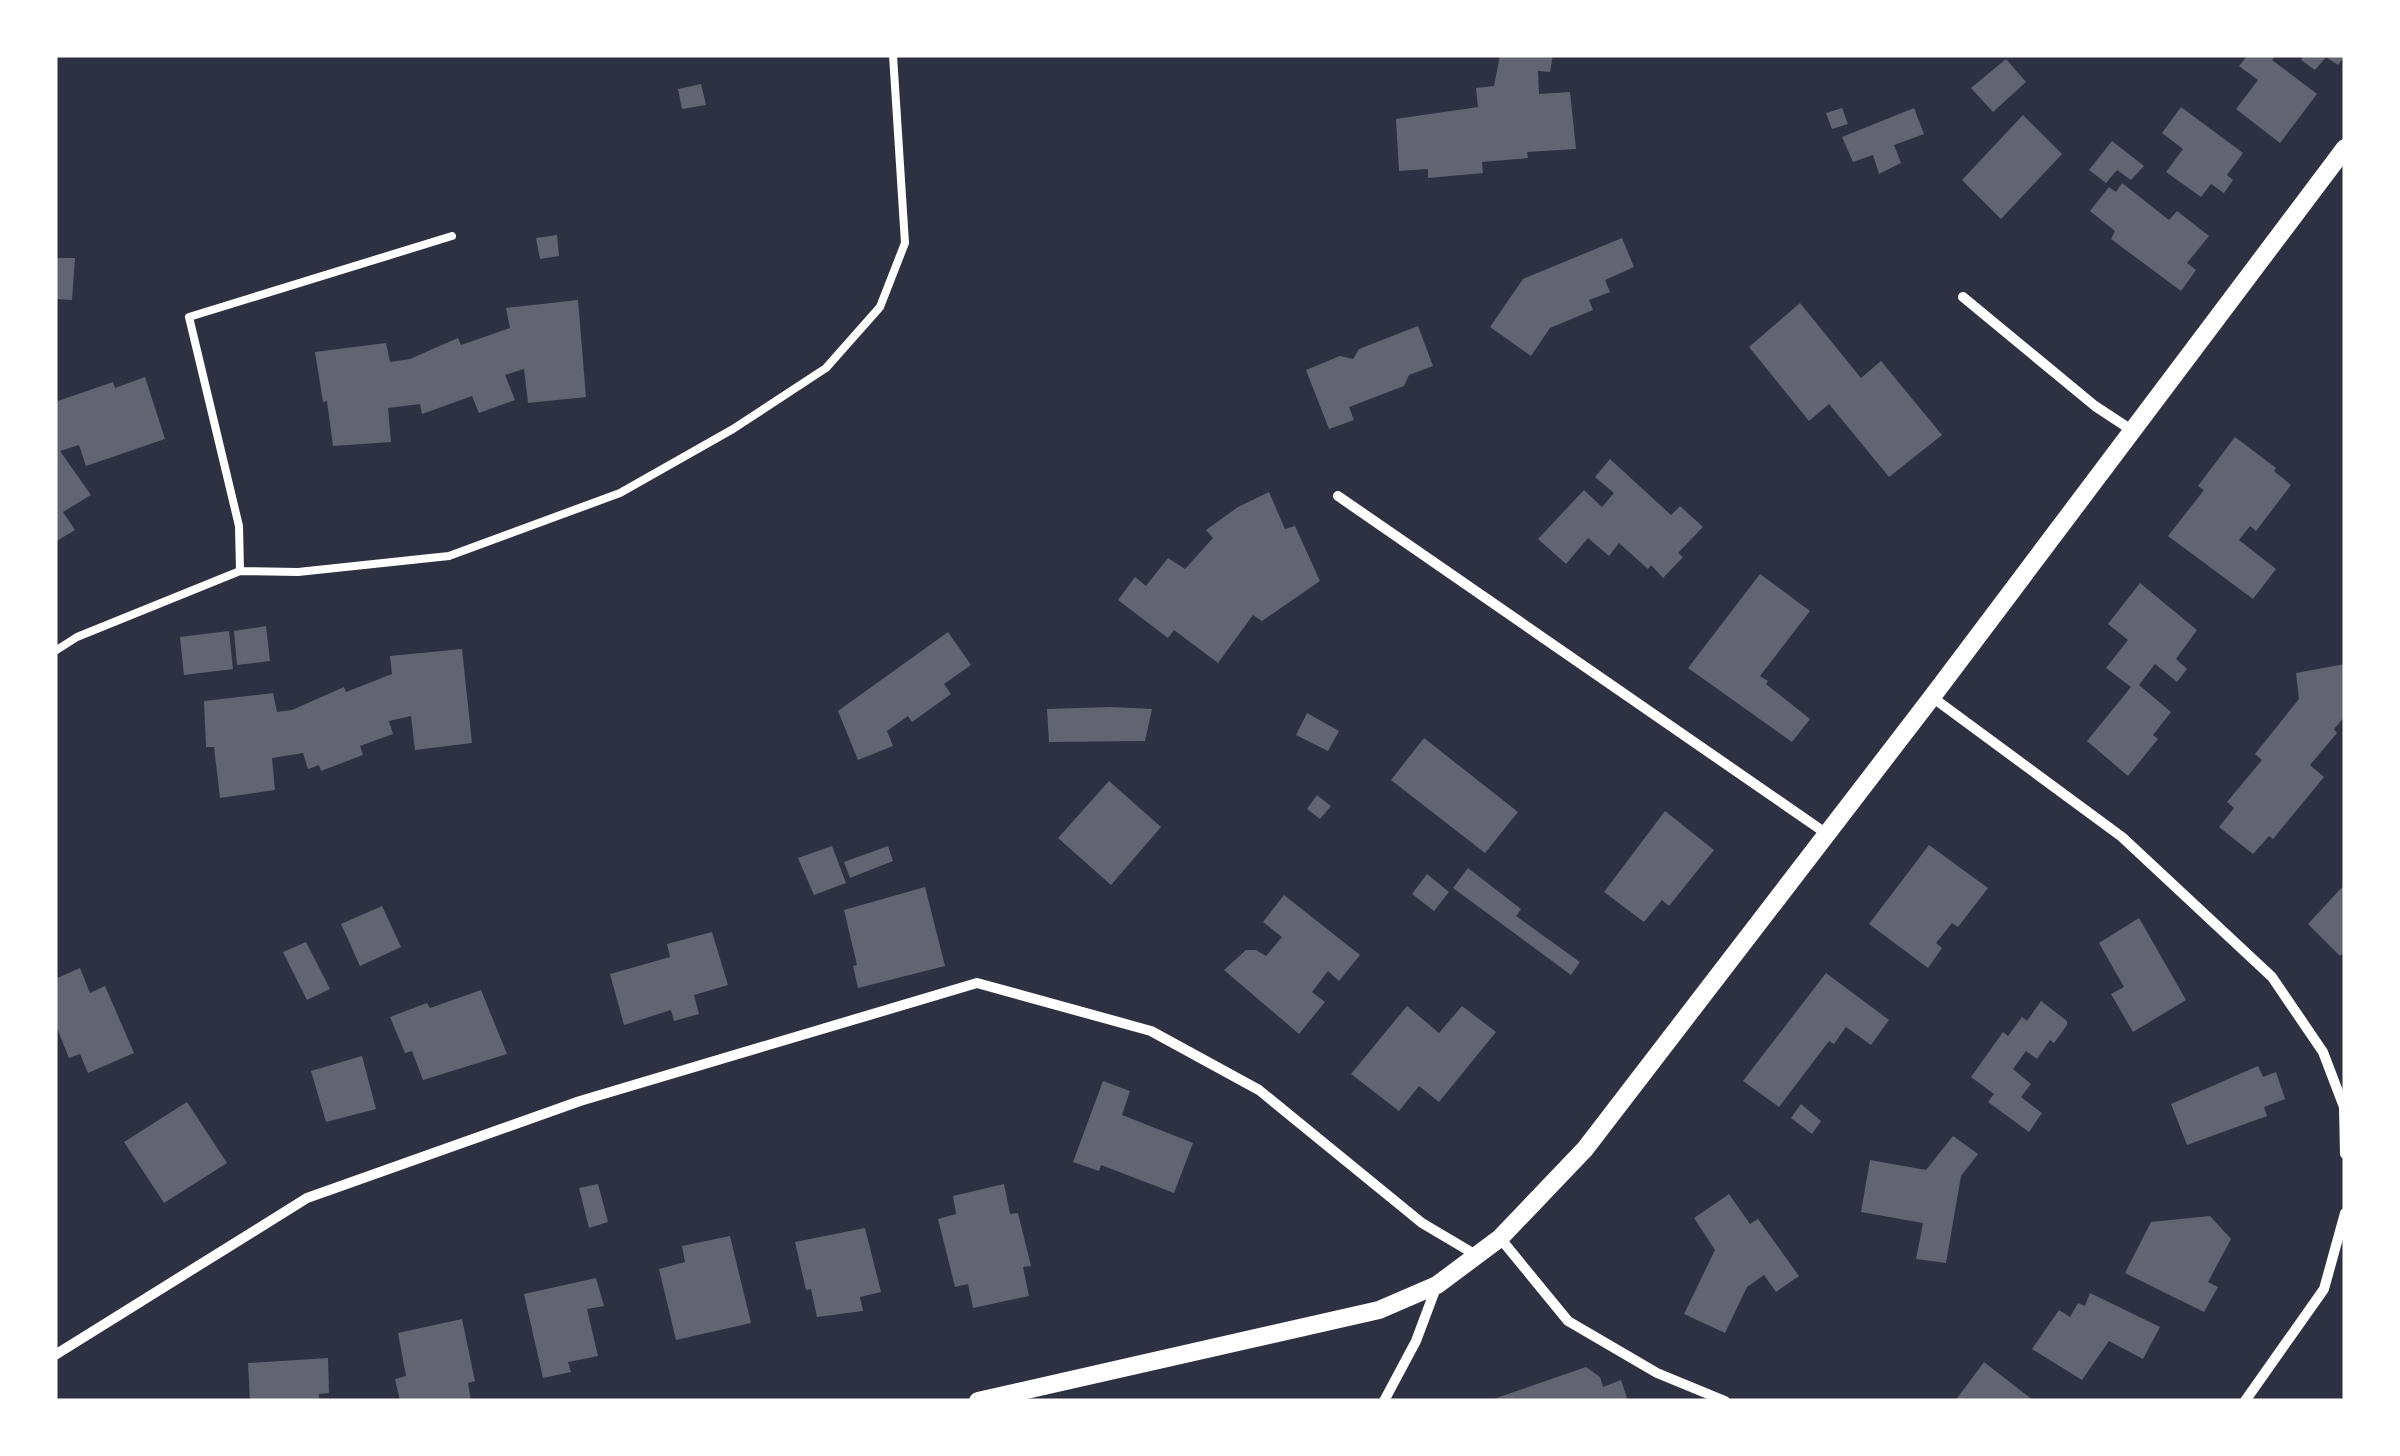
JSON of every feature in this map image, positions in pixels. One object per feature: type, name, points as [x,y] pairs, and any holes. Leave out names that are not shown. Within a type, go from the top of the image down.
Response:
[{"type":"street","points":[[978,1401],[1379,1310],[1437,1285],[1500,1238],[1585,1149],[1932,697],[2345,148]]},
{"type":"street","points":[[1962,297],[2096,406],[2133,430]]},
{"type":"street","points":[[1338,496],[1826,834]]},
{"type":"street","points":[[1932,697],[2122,837],[2272,978],[2323,1052],[2344,1107],[2345,1154]]},
{"type":"street","points":[[55,1355],[307,1198],[580,1100],[977,983],[1151,1031],[1259,1090],[1422,1223],[1476,1255]]},
{"type":"street","points":[[2245,1401],[2324,1289],[2345,1213]]},
{"type":"street","points":[[1500,1238],[1568,1321],[1657,1373],[1725,1401]]},
{"type":"street","points":[[1384,1401],[1416,1341],[1437,1285]]},
{"type":"lane","points":[[55,650],[240,571],[298,572],[448,556],[467,550],[620,493],[734,430],[826,368],[880,307],[905,243],[893,55]]},
{"type":"lane","points":[[240,571],[239,526],[189,317],[452,236]]},
{"type":"building","points":[[1500,55],[1553,55],[1550,72],[1538,71],[1539,94],[1570,92],[1576,149],[1527,152],[1528,158],[1482,162],[1483,173],[1428,178],[1428,169],[1399,171],[1396,119],[1478,107],[1476,88],[1494,86]]},
{"type":"building","points":[[2248,55],[2276,55],[2272,60],[2317,94],[2280,143],[2236,109],[2258,80],[2239,66]]},
{"type":"building","points":[[2304,55],[2345,56],[2338,65],[2326,57],[2315,70],[2301,60]]},
{"type":"building","points":[[2006,59],[2026,82],[1993,112],[1971,88]]},
{"type":"building","points":[[701,84],[706,105],[682,109],[678,89]]},
{"type":"building","points":[[2181,107],[2243,153],[2227,175],[2233,180],[2224,193],[2211,184],[2201,197],[2166,172],[2183,149],[2162,133]]},
{"type":"building","points":[[1842,108],[1848,124],[1832,129],[1826,113]]},
{"type":"building","points":[[1914,108],[1924,134],[1894,145],[1901,163],[1879,174],[1873,155],[1853,162],[1842,137]]},
{"type":"building","points":[[2023,115],[2062,154],[2001,219],[1962,180]]},
{"type":"building","points":[[2112,141],[2144,166],[2131,180],[2117,170],[2106,183],[2089,170]]},
{"type":"building","points":[[2122,183],[2169,220],[2177,211],[2209,236],[2187,263],[2196,270],[2181,291],[2111,239],[2115,231],[2090,211],[2109,187],[2116,192]]},
{"type":"building","points":[[557,235],[559,256],[540,259],[536,238]]},
{"type":"building","points":[[1622,238],[1634,267],[1605,280],[1610,292],[1589,300],[1593,310],[1550,328],[1531,356],[1490,327],[1523,279]]},
{"type":"building","points":[[55,258],[75,258],[72,300],[55,299]]},
{"type":"building","points":[[578,300],[586,397],[528,403],[524,369],[505,375],[515,400],[479,413],[472,396],[422,414],[420,404],[388,408],[391,442],[333,446],[315,352],[386,343],[390,362],[410,359],[458,338],[461,345],[510,328],[506,308]]},
{"type":"building","points":[[1800,303],[1861,378],[1881,361],[1942,435],[1889,477],[1829,404],[1809,421],[1749,347]]},
{"type":"building","points":[[1418,326],[1433,366],[1409,375],[1404,386],[1349,407],[1354,420],[1329,429],[1306,370],[1340,356],[1353,359],[1359,349]]},
{"type":"building","points":[[145,377],[165,439],[86,466],[79,445],[60,451],[91,495],[63,512],[75,530],[55,542],[55,402],[113,382],[115,388]]},
{"type":"building","points":[[2235,437],[2276,468],[2274,471],[2291,485],[2256,531],[2250,526],[2239,540],[2276,569],[2253,599],[2168,536],[2204,490],[2198,486]]},
{"type":"building","points":[[1610,459],[1671,515],[1680,506],[1703,527],[1678,553],[1683,557],[1663,578],[1619,543],[1609,556],[1588,538],[1566,564],[1538,539],[1584,490],[1602,507],[1614,493],[1595,477]]},
{"type":"building","points":[[1269,492],[1285,529],[1295,526],[1320,581],[1262,621],[1253,615],[1218,663],[1174,630],[1168,638],[1118,600],[1135,577],[1146,586],[1168,558],[1185,569],[1213,538],[1206,530],[1238,507]]},
{"type":"building","points":[[1760,574],[1810,611],[1760,676],[1810,719],[1792,742],[1688,668]]},
{"type":"building","points":[[2140,583],[2197,630],[2176,659],[2187,669],[2177,682],[2155,664],[2139,685],[2171,712],[2153,735],[2158,739],[2128,776],[2087,741],[2131,687],[2106,668],[2128,640],[2108,624]]},
{"type":"building","points":[[266,626],[270,661],[237,665],[234,631]]},
{"type":"building","points":[[229,631],[233,669],[184,675],[180,637]]},
{"type":"building","points":[[948,632],[971,665],[944,684],[951,694],[912,722],[908,716],[887,731],[893,746],[858,760],[838,711]]},
{"type":"building","points":[[462,649],[472,743],[415,750],[411,716],[389,721],[393,734],[360,746],[363,755],[321,771],[319,765],[308,769],[303,753],[272,758],[275,790],[220,798],[214,747],[206,747],[204,701],[273,693],[277,712],[292,710],[344,687],[346,692],[392,674],[390,656]]},
{"type":"building","points":[[2345,664],[2345,716],[2334,729],[2337,733],[2310,765],[2324,777],[2273,839],[2269,836],[2253,854],[2219,827],[2234,808],[2227,802],[2262,760],[2255,754],[2299,699],[2296,673]]},
{"type":"building","points":[[1047,709],[1152,709],[1145,741],[1049,742]]},
{"type":"building","points":[[1307,713],[1339,731],[1328,751],[1296,735]]},
{"type":"building","points":[[1424,738],[1518,812],[1485,853],[1391,780]]},
{"type":"building","points":[[1109,781],[1161,827],[1111,885],[1058,838]]},
{"type":"building","points":[[1317,795],[1331,806],[1320,819],[1307,809]]},
{"type":"building","points":[[1665,811],[1714,850],[1669,906],[1662,900],[1644,922],[1604,892]]},
{"type":"building","points":[[1929,845],[1988,888],[1958,927],[1952,923],[1936,943],[1942,948],[1928,968],[1869,924]]},
{"type":"building","points":[[832,846],[846,883],[814,895],[798,858]]},
{"type":"building","points":[[888,846],[893,861],[850,878],[844,862]]},
{"type":"building","points":[[1468,868],[1521,909],[1516,916],[1580,962],[1571,975],[1453,888]]},
{"type":"building","points":[[1427,874],[1449,892],[1434,911],[1412,894]]},
{"type":"building","points":[[2345,884],[2345,952],[2340,956],[2308,924]]},
{"type":"building","points":[[925,887],[945,966],[858,988],[853,966],[857,965],[844,910]]},
{"type":"building","points":[[1284,895],[1360,955],[1339,981],[1328,971],[1312,992],[1325,1002],[1299,1034],[1224,970],[1246,950],[1266,956],[1282,937],[1263,922]]},
{"type":"building","points":[[382,906],[401,947],[360,966],[341,924]]},
{"type":"building","points":[[2139,918],[2186,1000],[2133,1032],[2111,994],[2124,987],[2099,943]]},
{"type":"building","points":[[712,932],[728,985],[694,995],[699,1014],[674,1021],[671,1010],[624,1025],[610,974],[670,957],[667,944]]},
{"type":"building","points":[[306,942],[330,989],[307,1000],[283,952]]},
{"type":"building","points":[[80,968],[90,993],[105,986],[134,1053],[88,1073],[80,1054],[69,1058],[55,1023],[55,979]]},
{"type":"building","points":[[1826,973],[1889,1020],[1871,1045],[1846,1027],[1834,1044],[1829,1041],[1779,1107],[1743,1081]]},
{"type":"building","points":[[481,990],[507,1054],[423,1080],[412,1051],[405,1053],[390,1017]]},
{"type":"building","points":[[2041,1001],[2067,1025],[2037,1059],[2026,1051],[2013,1069],[2031,1084],[2021,1097],[2042,1113],[2029,1132],[1988,1102],[1994,1094],[1971,1077],[2003,1032],[2008,1036],[2022,1017],[2027,1021]]},
{"type":"building","points":[[1407,1006],[1439,1033],[1462,1006],[1496,1032],[1439,1102],[1419,1086],[1399,1111],[1351,1074]]},
{"type":"building","points":[[362,1056],[376,1109],[326,1122],[311,1071]]},
{"type":"building","points":[[2258,1066],[2263,1077],[2276,1072],[2285,1099],[2264,1107],[2267,1116],[2187,1145],[2171,1104]]},
{"type":"building","points":[[1103,1081],[1130,1091],[1122,1115],[1193,1143],[1174,1193],[1101,1165],[1099,1171],[1073,1162]]},
{"type":"building","points":[[187,1102],[227,1163],[164,1203],[124,1142]]},
{"type":"building","points":[[1801,1104],[1821,1121],[1812,1134],[1791,1118]]},
{"type":"building","points":[[1953,1136],[1978,1154],[1961,1176],[1946,1263],[1916,1259],[1923,1223],[1861,1212],[1870,1160],[1926,1170]]},
{"type":"building","points":[[598,1184],[608,1222],[589,1228],[579,1188]]},
{"type":"building","points":[[1004,1184],[1010,1214],[1018,1213],[1031,1266],[1023,1267],[1029,1296],[973,1308],[968,1284],[955,1287],[938,1219],[956,1214],[953,1196]]},
{"type":"building","points":[[1729,1194],[1750,1224],[1758,1219],[1799,1276],[1776,1292],[1764,1275],[1747,1287],[1725,1333],[1684,1314],[1715,1250],[1694,1218]]},
{"type":"building","points":[[2210,1216],[2231,1239],[2208,1282],[2218,1287],[2204,1312],[2125,1273],[2151,1222]]},
{"type":"building","points":[[865,1228],[881,1292],[860,1297],[863,1311],[817,1317],[795,1242]]},
{"type":"building","points":[[730,1236],[751,1323],[676,1340],[659,1269],[685,1262],[682,1246]]},
{"type":"building","points":[[596,1278],[604,1306],[587,1309],[598,1356],[568,1362],[571,1372],[543,1378],[524,1294]]},
{"type":"building","points":[[2090,1293],[2160,1327],[2143,1359],[2109,1341],[2082,1380],[2032,1349],[2059,1310],[2070,1317],[2078,1303],[2085,1306]]},
{"type":"building","points":[[462,1319],[475,1381],[468,1383],[471,1401],[400,1401],[395,1379],[406,1376],[398,1333]]},
{"type":"building","points":[[328,1358],[329,1393],[319,1394],[319,1401],[250,1401],[248,1363]]},
{"type":"building","points":[[1984,1362],[2034,1401],[1955,1401]]},
{"type":"building","points":[[1586,1367],[1600,1377],[1603,1387],[1621,1380],[1628,1401],[1488,1401]]}]
